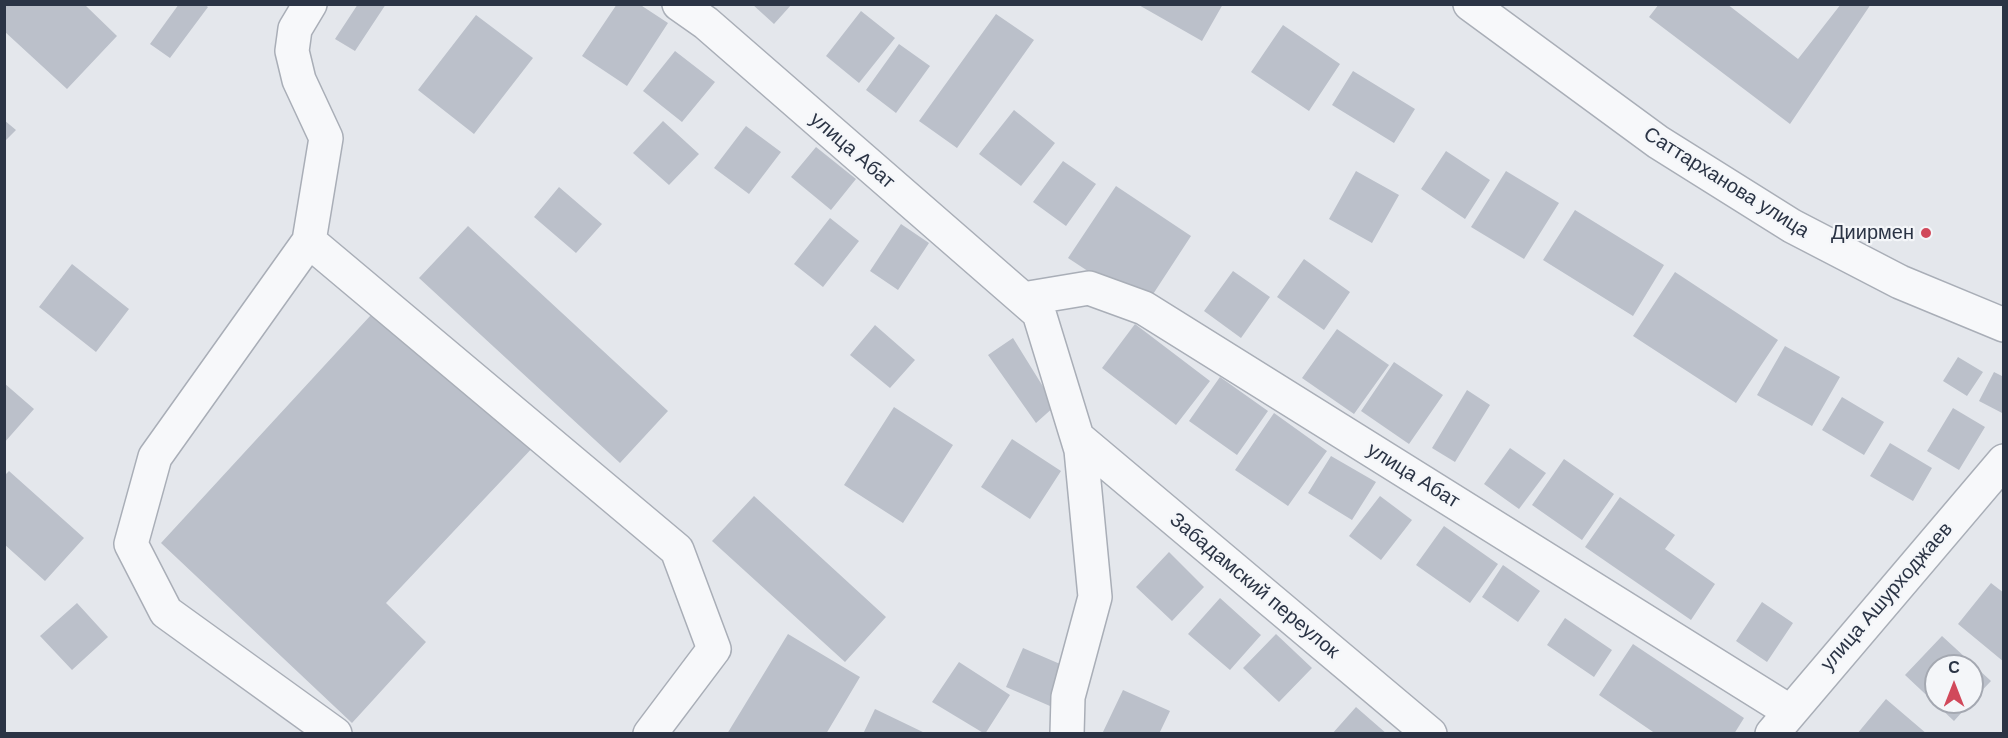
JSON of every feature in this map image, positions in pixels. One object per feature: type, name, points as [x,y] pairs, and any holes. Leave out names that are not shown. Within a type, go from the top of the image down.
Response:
[{"type":"street","points":[[310,4],[295,29],[292,51],[299,80],[326,138],[309,241],[154,457],[131,544],[166,612],[335,734]]},
{"type":"street","name":"улица Абат","points":[[680,4],[706,23],[1039,313],[1081,450],[1095,597],[1068,697],[1066,734]]},
{"type":"street","name":"Саттарханова улица","points":[[1470,4],[1658,142],[1792,226],[1900,282],[2004,325]]},
{"type":"street","points":[[309,241],[677,550],[714,649],[650,734]]},
{"type":"street","name":"улица Абат","points":[[1023,299],[1089,288],[1144,308],[1780,722]]},
{"type":"street","name":"Забадамский переулок","points":[[1078,438],[1430,734]]},
{"type":"street","name":"улица Ашурходжаев","points":[[1780,722],[2004,461]]},
{"type":"building","points":[[4,4],[84,4],[117,36],[67,89],[4,31]]},
{"type":"building","points":[[179,4],[204,4],[208,7],[170,58],[150,44]]},
{"type":"building","points":[[358,4],[386,4],[355,51],[335,39]]},
{"type":"building","points":[[617,4],[639,4],[668,23],[627,86],[582,56]]},
{"type":"building","points":[[752,4],[792,4],[774,24]]},
{"type":"building","points":[[1137,4],[1223,4],[1202,41]]},
{"type":"building","points":[[1659,4],[1727,4],[1798,59],[1841,4],[1871,4],[1790,124],[1649,17]]},
{"type":"building","points":[[861,11],[895,38],[859,83],[826,56]]},
{"type":"building","points":[[996,14],[1034,40],[957,148],[919,121]]},
{"type":"building","points":[[476,15],[533,58],[474,134],[418,90]]},
{"type":"building","points":[[1283,25],[1340,64],[1309,111],[1251,72]]},
{"type":"building","points":[[899,44],[930,66],[896,113],[866,90]]},
{"type":"building","points":[[675,51],[715,82],[682,122],[643,91]]},
{"type":"building","points":[[1353,71],[1415,109],[1394,143],[1332,105]]},
{"type":"building","points":[[1014,110],[1055,143],[1021,186],[979,154]]},
{"type":"building","points":[[4,120],[16,130],[4,142]]},
{"type":"building","points":[[663,121],[699,154],[669,185],[633,153]]},
{"type":"building","points":[[746,126],[781,152],[749,194],[714,168]]},
{"type":"building","points":[[816,147],[856,179],[831,210],[791,177]]},
{"type":"building","points":[[1446,151],[1490,180],[1465,219],[1421,189]]},
{"type":"building","points":[[1063,161],[1096,184],[1066,226],[1033,202]]},
{"type":"building","points":[[1356,171],[1399,195],[1372,243],[1329,219]]},
{"type":"building","points":[[1506,171],[1559,203],[1524,259],[1471,227]]},
{"type":"building","points":[[1116,186],[1191,236],[1144,308],[1068,258]]},
{"type":"building","points":[[559,187],[602,224],[576,253],[534,217]]},
{"type":"building","points":[[1575,210],[1664,265],[1633,316],[1543,260]]},
{"type":"building","points":[[830,218],[859,241],[823,287],[794,264]]},
{"type":"building","points":[[901,224],[929,243],[898,290],[870,271]]},
{"type":"building","points":[[468,226],[668,411],[620,463],[419,278]]},
{"type":"building","points":[[1304,259],[1350,292],[1324,330],[1277,297]]},
{"type":"building","points":[[72,264],[129,309],[96,352],[39,307]]},
{"type":"building","points":[[1233,271],[1270,297],[1241,338],[1204,311]]},
{"type":"building","points":[[1675,272],[1778,340],[1736,403],[1633,336]]},
{"type":"building","points":[[382,303],[536,444],[386,603],[426,642],[352,723],[161,543]]},
{"type":"building","points":[[1135,324],[1210,381],[1176,425],[1102,368]]},
{"type":"building","points":[[875,325],[915,360],[890,388],[850,355]]},
{"type":"building","points":[[1337,329],[1389,365],[1354,414],[1302,378]]},
{"type":"building","points":[[1013,338],[1055,406],[1036,423],[988,355]]},
{"type":"building","points":[[1785,346],[1840,377],[1812,426],[1757,395]]},
{"type":"building","points":[[1958,357],[1983,372],[1967,396],[1943,381]]},
{"type":"building","points":[[1394,362],[1443,395],[1409,444],[1361,411]]},
{"type":"building","points":[[1994,372],[2004,377],[2004,414],[1979,401]]},
{"type":"building","points":[[1220,377],[1268,411],[1237,455],[1189,421]]},
{"type":"building","points":[[4,383],[34,409],[4,443]]},
{"type":"building","points":[[1467,390],[1490,405],[1455,462],[1432,448]]},
{"type":"building","points":[[1842,397],[1884,422],[1864,455],[1822,430]]},
{"type":"building","points":[[894,407],[953,445],[903,523],[844,485]]},
{"type":"building","points":[[1953,408],[1985,427],[1959,470],[1927,451]]},
{"type":"building","points":[[1274,413],[1327,451],[1288,506],[1235,470]]},
{"type":"building","points":[[1012,439],[1061,471],[1030,519],[981,487]]},
{"type":"building","points":[[1890,443],[1932,468],[1913,501],[1870,476]]},
{"type":"building","points":[[1510,448],[1546,473],[1519,509],[1484,484]]},
{"type":"building","points":[[1331,456],[1376,482],[1352,520],[1308,493]]},
{"type":"building","points":[[1564,459],[1614,494],[1582,540],[1532,505]]},
{"type":"building","points":[[9,471],[84,538],[45,581],[4,544],[4,476]]},
{"type":"building","points":[[754,496],[886,617],[845,662],[712,541]]},
{"type":"building","points":[[1380,496],[1412,520],[1381,560],[1349,536]]},
{"type":"building","points":[[1620,497],[1675,535],[1665,549],[1715,584],[1691,620],[1585,547]]},
{"type":"building","points":[[1444,526],[1498,564],[1470,603],[1416,565]]},
{"type":"building","points":[[1169,552],[1204,587],[1172,621],[1136,587]]},
{"type":"building","points":[[1503,565],[1540,591],[1518,622],[1482,597]]},
{"type":"building","points":[[1991,583],[2004,593],[2004,662],[1958,624]]},
{"type":"building","points":[[1220,598],[1261,635],[1230,670],[1188,634]]},
{"type":"building","points":[[1762,602],[1793,623],[1767,662],[1736,641]]},
{"type":"building","points":[[77,603],[108,637],[72,670],[40,636]]},
{"type":"building","points":[[1565,618],[1612,650],[1594,677],[1547,645]]},
{"type":"building","points":[[788,634],[860,677],[826,734],[727,734]]},
{"type":"building","points":[[1276,634],[1312,668],[1279,702],[1243,668]]},
{"type":"building","points":[[1942,636],[1962,654],[1925,654]]},
{"type":"building","points":[[1633,644],[1744,718],[1734,734],[1656,734],[1599,695]]},
{"type":"building","points":[[1023,648],[1067,667],[1050,706],[1006,687]]},
{"type":"building","points":[[1924,655],[1924,693],[1905,675]]},
{"type":"building","points":[[959,662],[1010,695],[985,734],[932,702]]},
{"type":"building","points":[[1984,675],[1991,681],[1984,688]]},
{"type":"building","points":[[1123,690],[1170,711],[1159,734],[1102,734]]},
{"type":"building","points":[[1886,699],[1927,734],[1857,734]]},
{"type":"building","points":[[1356,707],[1387,734],[1332,734]]},
{"type":"building","points":[[875,709],[927,734],[863,734]]},
{"type":"building","points":[[1947,714],[1960,714],[1954,721]]},
{"type":"place","name":"Диирмен","points":[[1926,233]]}]
